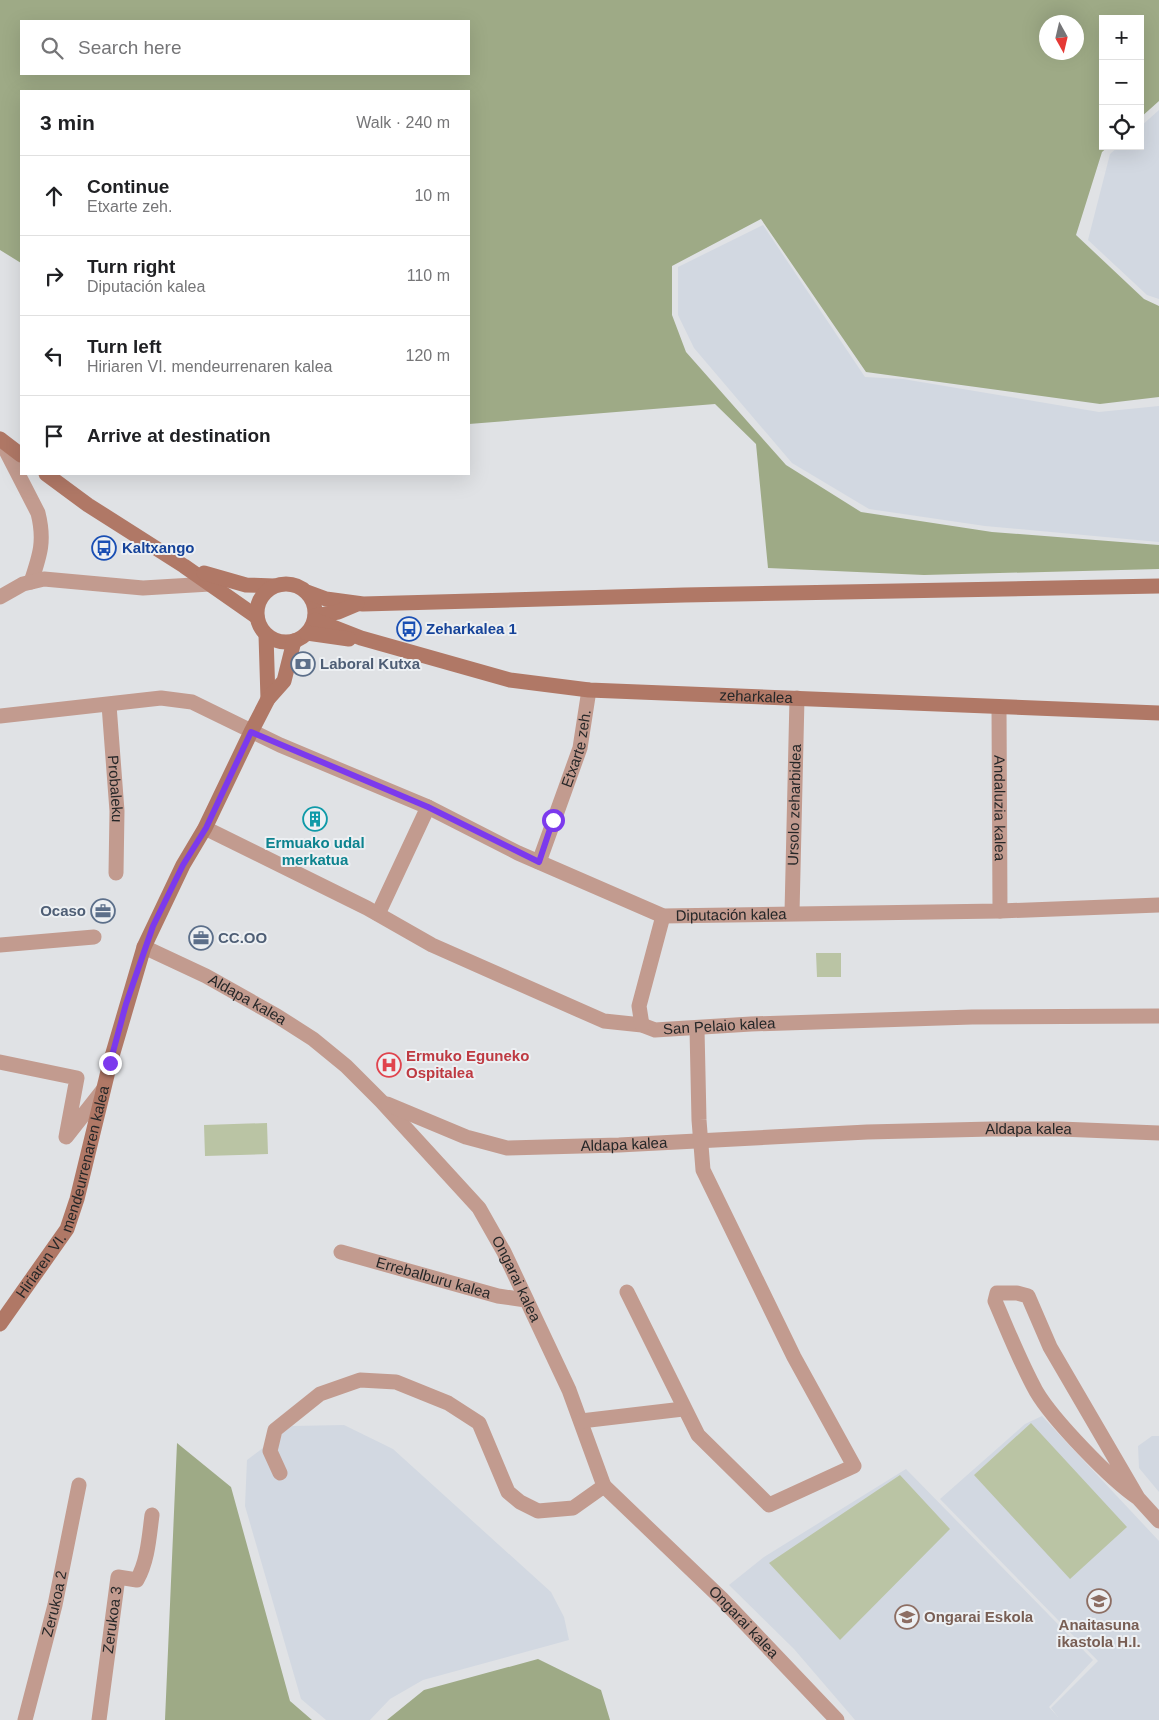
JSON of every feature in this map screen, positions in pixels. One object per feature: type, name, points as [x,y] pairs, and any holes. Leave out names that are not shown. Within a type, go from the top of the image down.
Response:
[{"type":"street","points":[[0,439],[20,454]]},
{"type":"street","points":[[0,439],[38,513],[41,526],[43,540],[31,582]]},
{"type":"street","points":[[47,475],[104,516],[184,566],[257,617],[266,634],[274,640],[294,641],[312,623],[357,604]]},
{"type":"street","points":[[184,566],[246,585],[274,586],[292,584],[326,599],[357,604],[684,595],[1159,586]]},
{"type":"street","points":[[0,597],[31,582],[44,579],[86,581],[143,588],[210,584]]},
{"type":"street","points":[[257,617],[260,599],[274,586]]},
{"type":"street","points":[[307,592],[315,608],[312,623]]},
{"type":"street","name":"zeharkalea","points":[[312,623],[340,639],[361,638],[510,680],[589,690],[1159,714]]},
{"type":"street","name":"Hiriaren VI. mendeurrenaren kalea","points":[[266,634],[268,699]]},
{"type":"street","name":"Hiriaren VI. mendeurrenaren kalea","points":[[0,1322],[66,1229],[78,1199],[110,1063],[144,946],[183,865],[206,828],[268,699],[284,681],[294,641]]},
{"type":"street","name":"Etxarte zeh.","points":[[539,862],[580,748],[589,690]]},
{"type":"street","points":[[0,716],[161,698],[192,702],[251,732]]},
{"type":"street","name":"Ursolo zeharbidea","points":[[792,913],[797,698]]},
{"type":"street","name":"Probaleku","points":[[109,705],[117,811],[116,873]]},
{"type":"street","name":"Andaluzia kalea","points":[[999,707],[1000,911]]},
{"type":"street","name":"Diputación kalea","points":[[251,732],[428,807],[539,862],[664,916],[1000,911],[1159,905]]},
{"type":"street","points":[[378,914],[393,887],[428,807]]},
{"type":"street","name":"San Pelaio kalea","points":[[206,828],[378,914],[432,945],[604,1021],[642,1025],[655,1030],[698,1029],[751,1024],[953,1018],[1159,1016]]},
{"type":"street","points":[[642,1025],[638,1006],[664,916]]},
{"type":"street","points":[[0,945],[94,937]]},
{"type":"street","name":"Aldapa kalea","points":[[144,946],[206,976],[277,1016],[312,1039],[346,1066],[381,1102],[466,1136],[507,1148],[992,1129],[1060,1128],[1159,1133]]},
{"type":"street","points":[[627,1292],[683,1409],[698,1435],[769,1505],[854,1466],[794,1358],[703,1170],[700,1141],[698,1029]]},
{"type":"street","points":[[0,1062],[77,1078],[66,1137],[103,1090]]},
{"type":"street","name":"Ongarai kalea","points":[[381,1102],[479,1208],[504,1252],[582,1421],[604,1486],[722,1599],[837,1720]]},
{"type":"street","name":"Errebalburu kalea","points":[[341,1252],[498,1296],[526,1300]]},
{"type":"street","points":[[1138,1498],[1121,1487],[1064,1426],[1037,1393],[995,1301],[997,1293],[1017,1293],[1028,1296],[1050,1347],[1138,1498],[1159,1521]]},
{"type":"street","points":[[280,1473],[270,1451],[275,1430],[320,1394],[360,1380],[396,1382],[448,1403],[479,1423],[508,1492],[520,1502],[538,1510],[573,1508],[604,1486]]},
{"type":"street","points":[[582,1421],[683,1409]]},
{"type":"street","name":"Zerukoa 2","points":[[25,1720],[56,1605],[79,1485]]},
{"type":"street","name":"Zerukoa 3","points":[[99,1720],[118,1577],[137,1580],[142,1572],[152,1515]]},
{"type":"shaded area","points":[[1159,110],[1159,299],[1147,295],[1088,240],[1110,154],[1114,150],[1144,150],[1144,123]]},
{"type":"shaded area","points":[[763,225],[865,377],[903,379],[1099,412],[1159,406],[1159,542],[985,526],[869,509],[792,463],[694,348],[678,315],[678,267]]},
{"type":"shaded area","name":"Ongarai Eskola","points":[[1042,1416],[1159,1541],[1159,1720],[855,1720],[794,1649],[729,1585],[764,1557],[906,1469],[1093,1660],[1049,1707],[1058,1717],[1051,1708],[1098,1661],[940,1499],[1025,1424]]},
{"type":"shaded area","points":[[344,1425],[393,1449],[551,1592],[564,1617],[569,1640],[423,1680],[390,1699],[370,1720],[326,1720],[301,1699],[245,1506],[247,1460],[292,1426]]},
{"type":"shaded area","points":[[1152,1436],[1159,1436],[1159,1492],[1139,1468],[1138,1446]]},
{"type":"green space","points":[[0,0],[1159,0],[1159,101],[1144,114],[1144,15],[1099,15],[1099,150],[1104,150],[1102,152],[1076,235],[1144,299],[1159,306],[1159,397],[1100,404],[866,372],[761,219],[672,266],[672,315],[686,352],[786,465],[861,512],[992,532],[1159,545],[1159,569],[924,575],[768,568],[756,444],[715,404],[470,424],[470,90],[20,90],[20,262],[0,250]]},
{"type":"green space","points":[[816,953],[841,953],[841,977],[817,977]]},
{"type":"green space","points":[[267,1123],[268,1154],[205,1156],[204,1125]]},
{"type":"green space","points":[[1031,1423],[1127,1527],[1070,1579],[974,1475]]},
{"type":"green space","points":[[177,1443],[231,1487],[290,1701],[312,1720],[165,1720]]},
{"type":"green space","points":[[900,1475],[950,1529],[840,1640],[769,1563]]},
{"type":"green space","points":[[538,1659],[601,1690],[610,1720],[387,1720],[424,1690]]},
{"type":"place","name":"Kaltxango","points":[[104,548]]},
{"type":"place","name":"Zeharkalea 1","points":[[409,629]]},
{"type":"place","name":"Laboral Kutxa","points":[[303,664]]},
{"type":"place","name":"Ermuako udal merkatua","points":[[315,819]]},
{"type":"place","name":"Ocaso","points":[[103,911]]},
{"type":"place","name":"CC.OO","points":[[201,938]]},
{"type":"place","name":"Ermuko Eguneko Ospitalea","points":[[389,1065]]},
{"type":"place","name":"Anaitasuna ikastola H.I.","points":[[1099,1601]]},
{"type":"place","name":"Ongarai Eskola","points":[[907,1617]]},
{"type":"route","points":[[110,1063],[144,946],[183,865],[206,828],[251,732],[428,807],[539,862],[553,820]]}]
